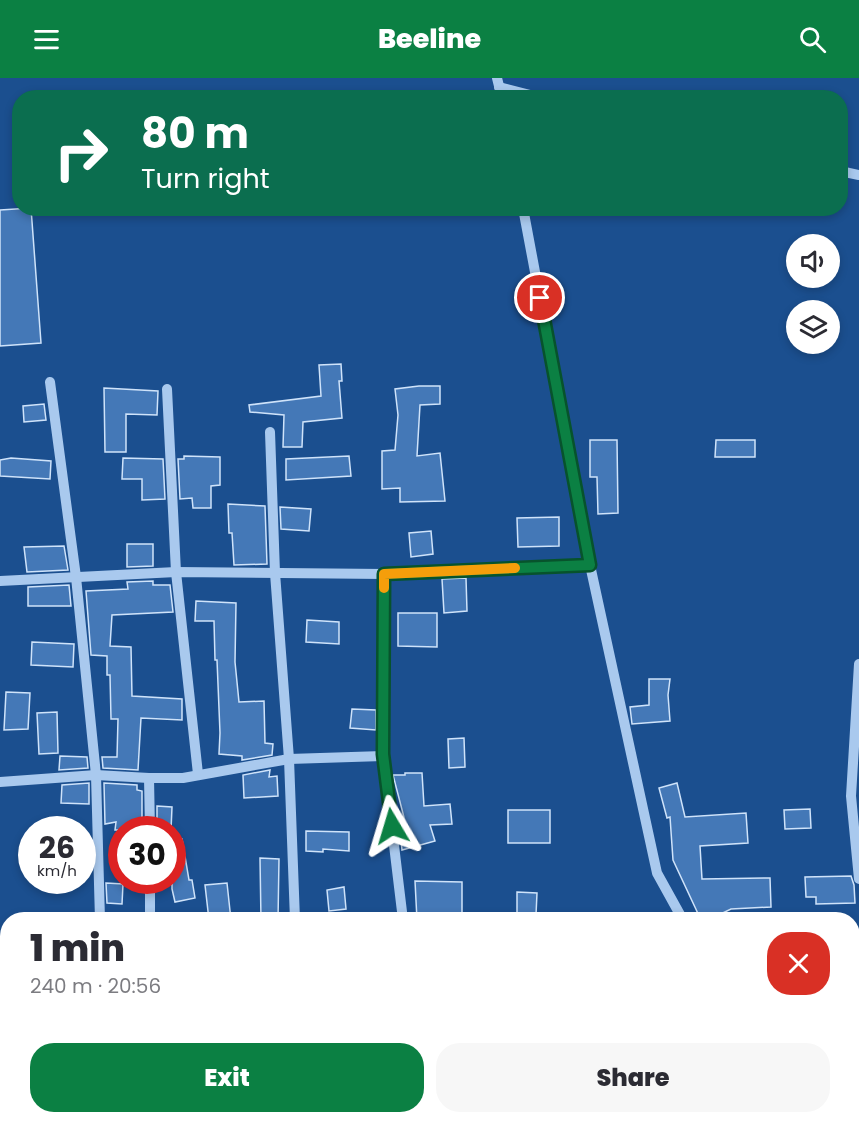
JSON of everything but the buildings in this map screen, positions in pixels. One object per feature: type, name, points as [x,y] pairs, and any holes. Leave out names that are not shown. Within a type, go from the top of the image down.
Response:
[{"type":"street","points":[[525,216],[590,565],[657,873],[679,912]]},
{"type":"street","points":[[50,381],[76,577],[96,775],[100,912]]},
{"type":"street","points":[[167,389],[176,572],[198,774]]},
{"type":"street","points":[[270,432],[275,573],[289,759],[295,912]]},
{"type":"street","points":[[0,581],[176,572],[384,574],[590,565]]},
{"type":"street","points":[[384,574],[383,756],[402,912]]},
{"type":"street","points":[[859,664],[850,796],[859,879]]},
{"type":"street","points":[[0,782],[96,775],[183,777],[289,759],[383,756]]},
{"type":"street","points":[[149,778],[150,816]]},
{"type":"street","points":[[150,894],[150,912]]},
{"type":"slow traffic","points":[[384,588],[384,574],[515,568]]},
{"type":"route","points":[[392,826],[383,754],[384,574],[590,565],[540,298]]}]
